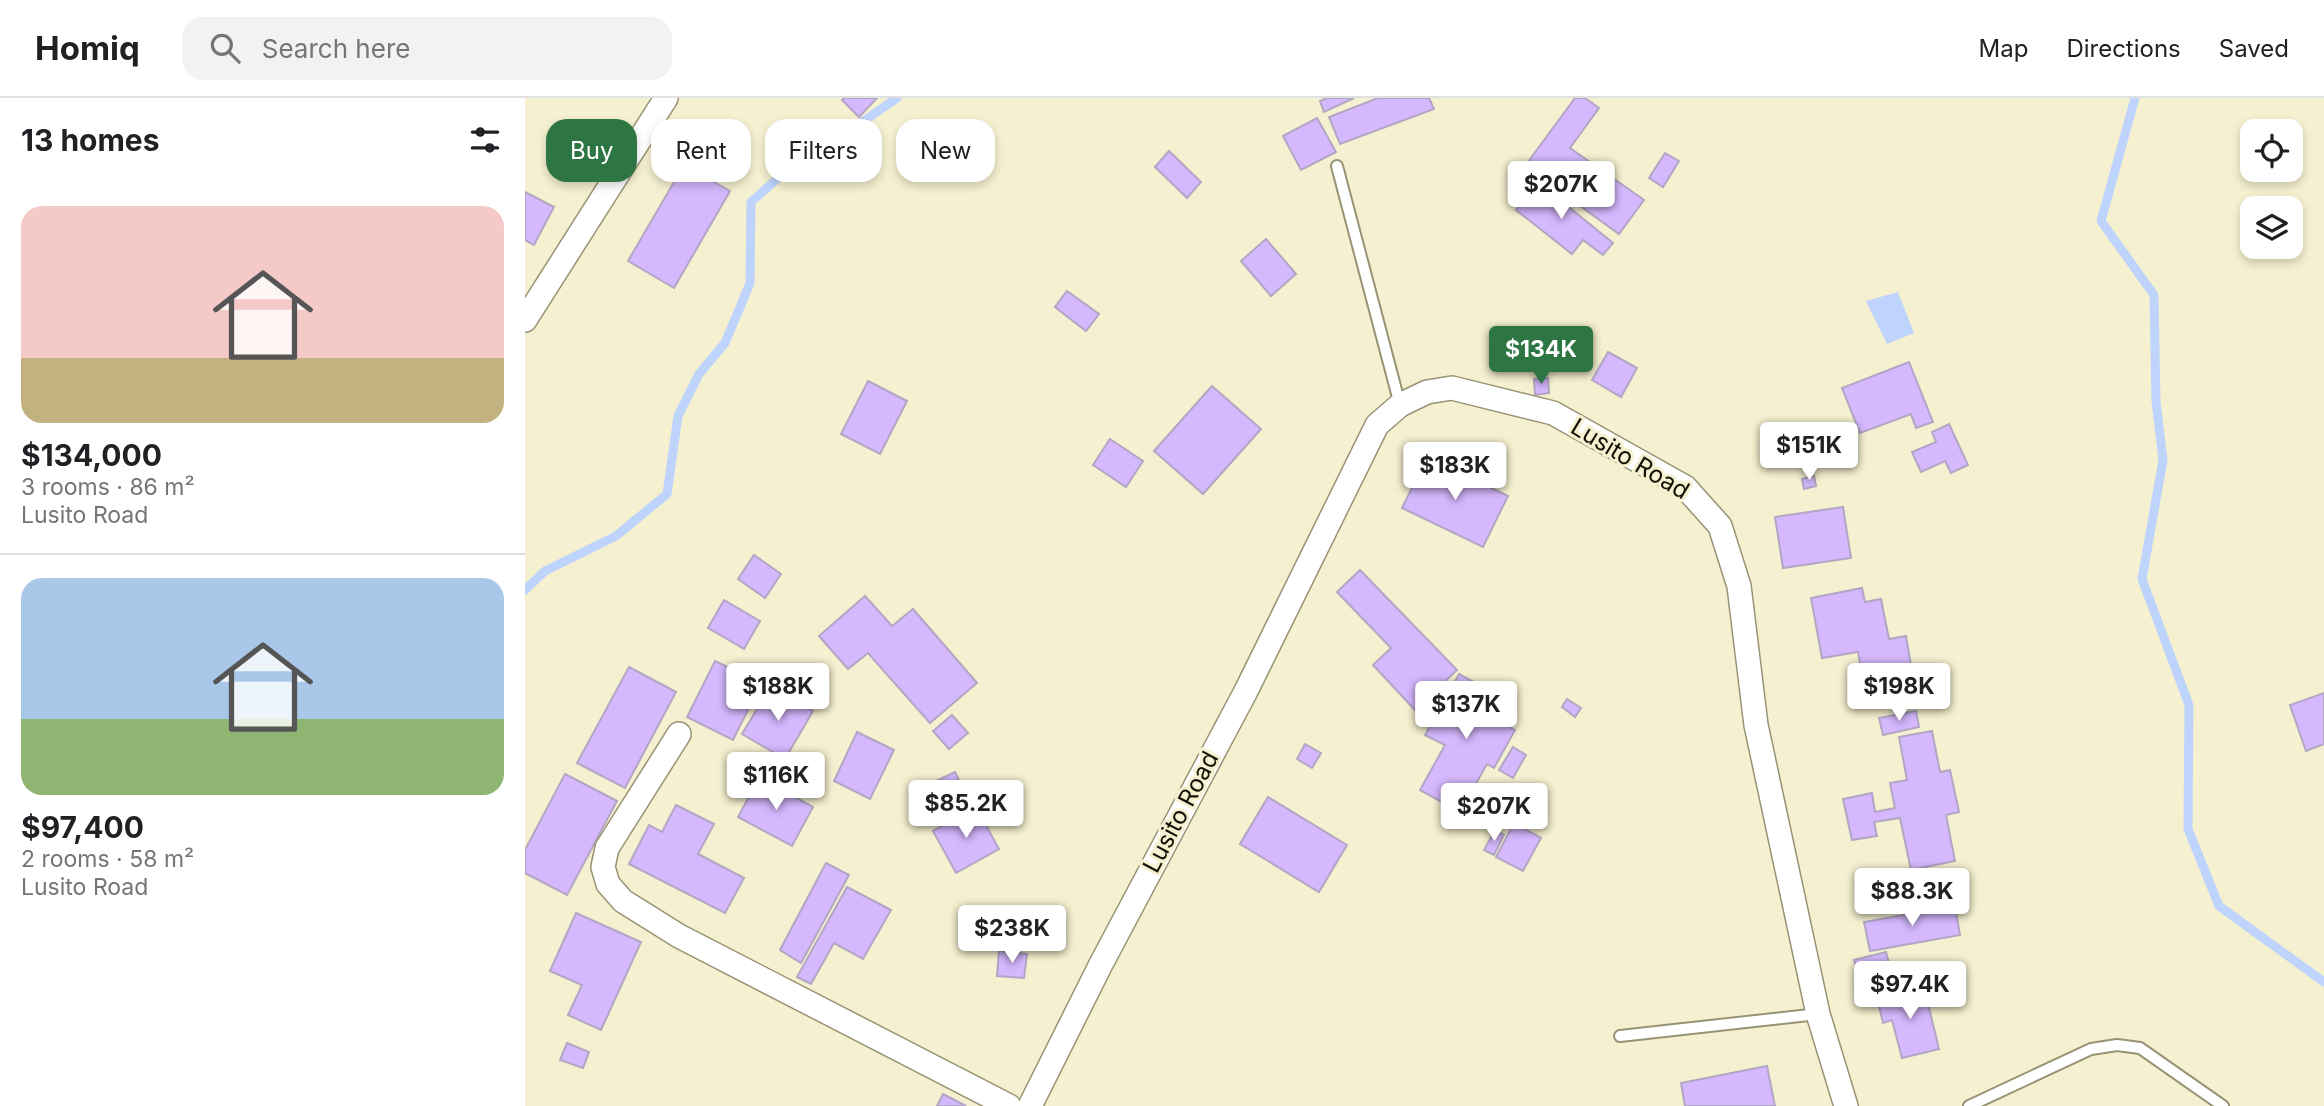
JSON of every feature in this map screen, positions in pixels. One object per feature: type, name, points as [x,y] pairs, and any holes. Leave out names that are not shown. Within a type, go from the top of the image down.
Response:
[{"type":"street","points":[[525,320],[666,98]]},
{"type":"street","name":"Lusito Road","points":[[1030,1106],[1101,964],[1246,691],[1377,425],[1400,405],[1427,393],[1453,388],[1553,413],[1685,486],[1720,526],[1739,586],[1756,725],[1818,1014],[1846,1106]]},
{"type":"street","points":[[679,734],[607,848],[603,867],[608,884],[623,901],[679,936],[1009,1106]]},
{"type":"lane","points":[[1337,166],[1400,405]]},
{"type":"lane","points":[[1620,1037],[1818,1014]]},
{"type":"lane","points":[[1969,1106],[2091,1049],[2117,1045],[2140,1048],[2223,1106]]},
{"type":"water","points":[[1898,292],[1914,333],[1887,344],[1866,301]]},
{"type":"building","points":[[877,98],[859,117],[842,100]]},
{"type":"building","points":[[1327,98],[1354,98],[1324,112],[1320,101]]},
{"type":"building","points":[[1378,98],[1429,98],[1434,109],[1340,144],[1329,117]]},
{"type":"building","points":[[1575,98],[1585,98],[1599,108],[1570,148],[1644,200],[1619,234],[1525,166]]},
{"type":"building","points":[[1317,118],[1336,152],[1301,170],[1283,136]]},
{"type":"building","points":[[1169,151],[1201,182],[1187,198],[1155,167]]},
{"type":"building","points":[[1665,153],[1679,161],[1663,187],[1649,178]]},
{"type":"building","points":[[674,182],[714,182],[730,191],[674,288],[628,261]]},
{"type":"building","points":[[1538,182],[1613,243],[1603,255],[1583,240],[1572,254],[1516,210]]},
{"type":"building","points":[[525,192],[554,207],[534,245],[525,240]]},
{"type":"building","points":[[1266,239],[1296,274],[1271,296],[1241,261]]},
{"type":"building","points":[[1067,291],[1099,314],[1086,331],[1055,307]]},
{"type":"building","points":[[1608,352],[1637,368],[1621,397],[1592,380]]},
{"type":"building","points":[[1909,362],[1933,422],[1916,428],[1911,414],[1860,433],[1842,388]]},
{"type":"building","points":[[1548,378],[1549,393],[1535,395],[1534,379]]},
{"type":"building","points":[[868,381],[907,401],[880,454],[841,434]]},
{"type":"building","points":[[1212,386],[1261,429],[1203,494],[1154,451]]},
{"type":"building","points":[[1949,424],[1968,465],[1951,473],[1945,461],[1921,472],[1912,452],[1936,442],[1932,432]]},
{"type":"building","points":[[1110,439],[1143,461],[1126,487],[1093,465]]},
{"type":"building","points":[[1427,457],[1508,496],[1483,547],[1402,508]]},
{"type":"building","points":[[1814,476],[1816,486],[1804,489],[1802,479]]},
{"type":"building","points":[[1843,507],[1851,558],[1783,568],[1775,517]]},
{"type":"building","points":[[754,555],[781,574],[765,598],[738,579]]},
{"type":"building","points":[[1360,570],[1457,670],[1415,710],[1373,665],[1391,648],[1337,592]]},
{"type":"building","points":[[1862,588],[1865,602],[1881,599],[1889,639],[1906,636],[1914,683],[1865,692],[1858,652],[1822,658],[1811,598]]},
{"type":"building","points":[[865,596],[892,626],[913,609],[977,683],[930,723],[868,653],[848,669],[819,636]]},
{"type":"building","points":[[724,600],[760,621],[744,649],[708,628]]},
{"type":"building","points":[[715,661],[761,684],[733,740],[687,717]]},
{"type":"building","points":[[629,667],[676,692],[625,788],[577,763]]},
{"type":"building","points":[[1459,674],[1512,703],[1501,723],[1515,730],[1494,768],[1487,764],[1460,812],[1420,790],[1445,745],[1425,735]]},
{"type":"building","points":[[771,686],[813,711],[785,759],[742,734]]},
{"type":"building","points":[[2324,693],[2324,744],[2306,751],[2290,705]]},
{"type":"building","points":[[1567,699],[1581,708],[1575,717],[1562,707]]},
{"type":"building","points":[[1916,711],[1919,727],[1883,735],[1879,718]]},
{"type":"building","points":[[952,715],[968,733],[949,749],[933,731]]},
{"type":"building","points":[[1932,731],[1940,772],[1950,770],[1959,812],[1946,815],[1955,861],[1911,870],[1900,818],[1874,822],[1877,836],[1852,840],[1843,799],[1872,793],[1875,812],[1895,808],[1890,783],[1907,780],[1899,737]]},
{"type":"building","points":[[857,732],[894,750],[870,799],[834,781]]},
{"type":"building","points":[[1305,744],[1321,753],[1312,768],[1297,759]]},
{"type":"building","points":[[1513,747],[1526,755],[1513,778],[1499,770]]},
{"type":"building","points":[[955,772],[969,801],[927,821],[913,792]]},
{"type":"building","points":[[565,774],[617,801],[567,895],[525,873],[525,850]]},
{"type":"building","points":[[759,778],[813,807],[792,846],[738,817]]},
{"type":"building","points":[[1268,797],[1347,845],[1319,892],[1240,844]]},
{"type":"building","points":[[676,805],[714,824],[698,854],[744,878],[725,913],[629,864],[649,825],[662,832]]},
{"type":"building","points":[[976,807],[999,849],[956,873],[933,831]]},
{"type":"building","points":[[1514,823],[1541,838],[1523,871],[1496,857]]},
{"type":"building","points":[[1495,830],[1504,835],[1494,855],[1484,850]]},
{"type":"building","points":[[826,863],[849,875],[801,963],[780,950]]},
{"type":"building","points":[[847,887],[891,910],[863,959],[834,943],[811,984],[797,977]]},
{"type":"building","points":[[1955,906],[1960,935],[1870,951],[1864,922]]},
{"type":"building","points":[[576,913],[641,942],[601,1030],[568,1015],[582,985],[550,971]]},
{"type":"building","points":[[999,951],[1027,954],[1024,978],[997,976]]},
{"type":"building","points":[[1886,952],[1891,972],[1860,981],[1854,960]]},
{"type":"building","points":[[1924,987],[1939,1049],[1902,1058],[1892,1020],[1883,1023],[1877,998]]},
{"type":"building","points":[[567,1043],[589,1052],[583,1068],[560,1060]]},
{"type":"building","points":[[1767,1066],[1775,1106],[1685,1106],[1681,1083]]},
{"type":"building","points":[[943,1094],[966,1106],[937,1106]]},
{"type":"waterway","points":[[525,590],[545,571],[616,536],[667,494],[678,416],[699,374],[725,343],[750,283],[751,202],[797,161],[852,129],[897,98]]},
{"type":"waterway","points":[[2135,98],[2101,221],[2154,295],[2156,402],[2163,460],[2142,579],[2189,705],[2188,829],[2219,906],[2324,982]]}]
